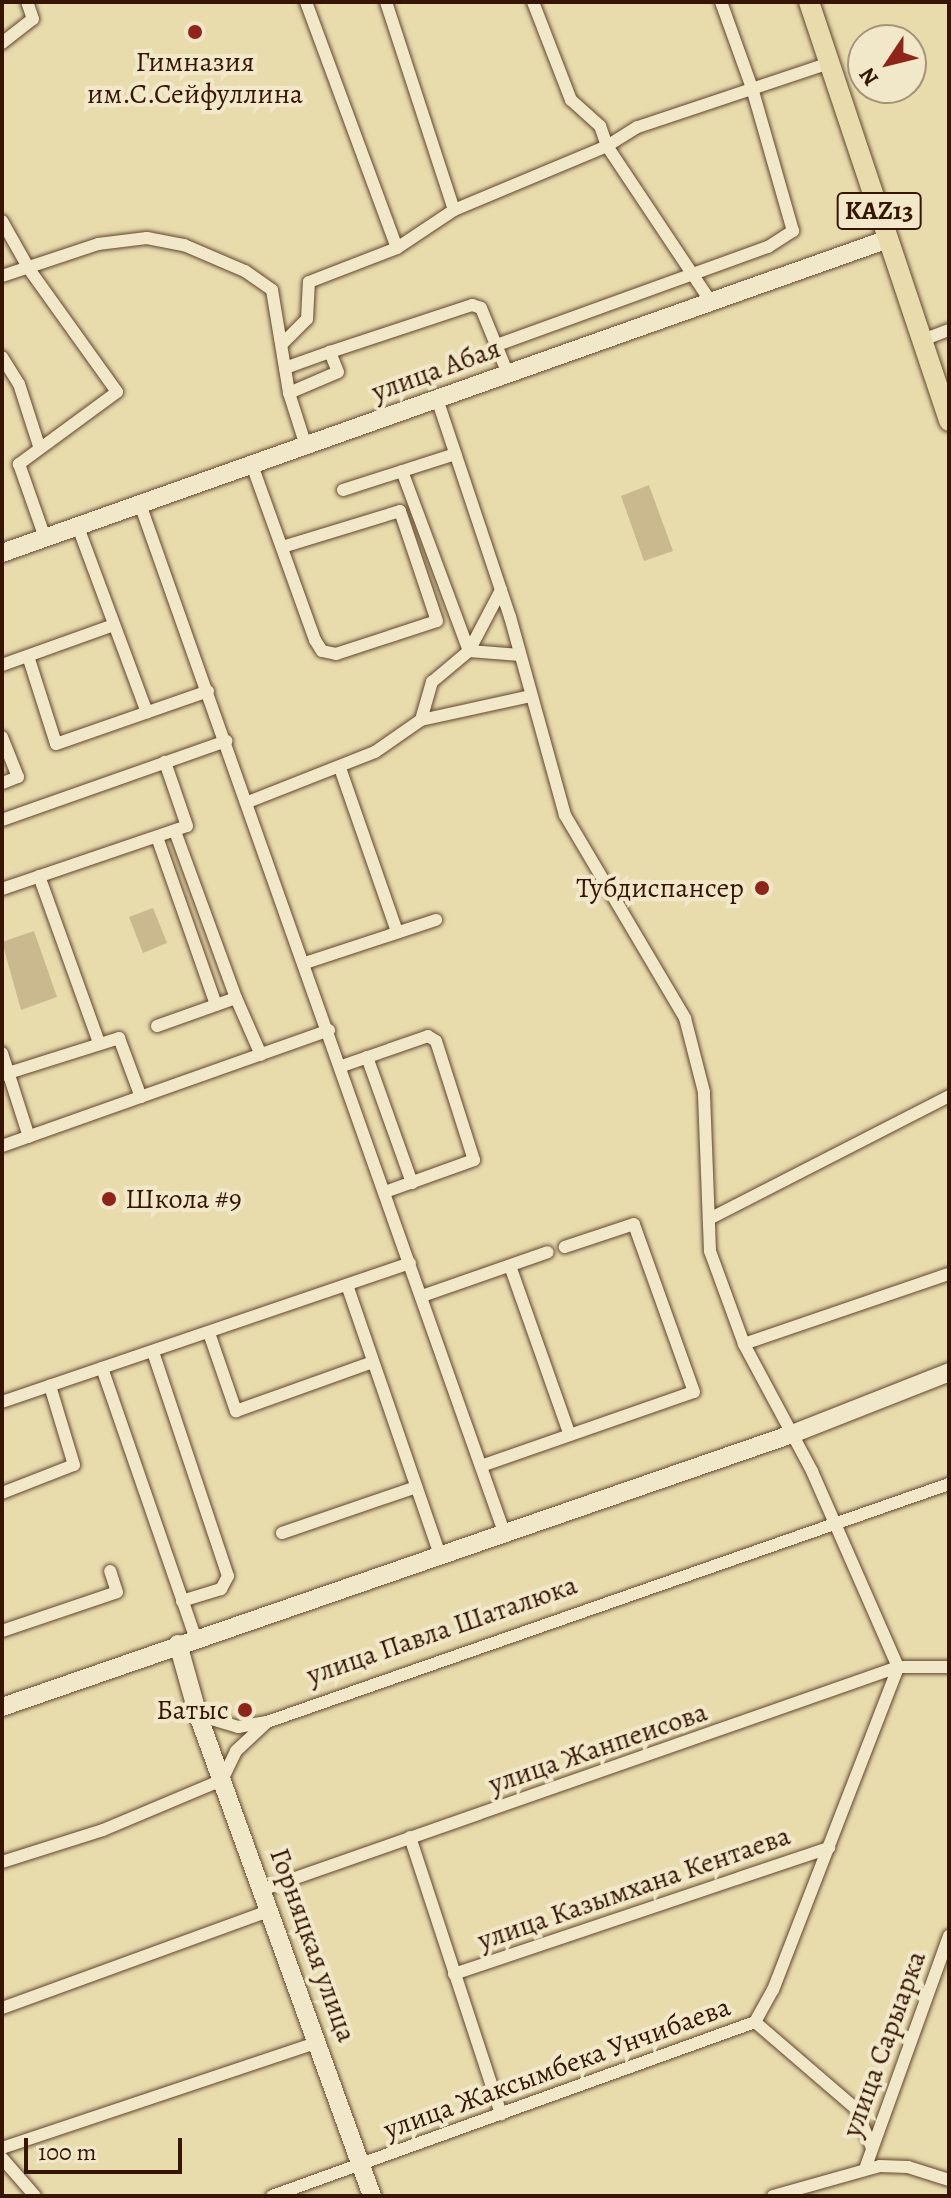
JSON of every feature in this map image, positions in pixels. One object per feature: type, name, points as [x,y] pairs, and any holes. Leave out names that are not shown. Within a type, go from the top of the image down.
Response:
[{"type":"main road","name":"KAZ13","points":[[809,2],[949,421]]},
{"type":"street","points":[[2,43],[33,19],[27,2]]},
{"type":"street","points":[[306,2],[397,248]]},
{"type":"street","points":[[386,2],[454,210]]},
{"type":"street","points":[[533,2],[571,100],[600,126],[607,146],[711,302]]},
{"type":"street","points":[[497,345],[768,247],[789,236],[795,225],[721,2]]},
{"type":"street","points":[[282,344],[307,319],[309,282],[397,248],[454,210],[607,146],[638,127],[829,63]]},
{"type":"street","points":[[2,221],[29,269],[117,392],[39,446],[19,464],[45,538]]},
{"type":"street","points":[[2,276],[120,239],[184,245],[245,271],[272,290],[289,393],[306,446]]},
{"type":"street","name":"улица Абая","points":[[2,553],[888,239]]},
{"type":"street","points":[[285,368],[478,305],[508,374]]},
{"type":"street","points":[[920,341],[949,330]]},
{"type":"street","points":[[289,393],[338,372],[330,352]]},
{"type":"street","points":[[2,357],[19,384],[39,446]]},
{"type":"street","points":[[437,399],[501,590],[565,815],[685,1018],[704,1092],[710,1251],[744,1344],[835,1522],[898,1667]]},
{"type":"street","points":[[343,490],[455,454]]},
{"type":"street","points":[[252,465],[315,640],[326,654],[437,621],[400,511],[282,547]]},
{"type":"street","points":[[402,471],[469,651]]},
{"type":"street","points":[[140,504],[342,1066],[504,1532]]},
{"type":"street","points":[[78,527],[147,713]]},
{"type":"street","points":[[421,720],[438,673],[469,651],[501,590]]},
{"type":"street","points":[[2,665],[114,625]]},
{"type":"street","points":[[469,651],[520,655]]},
{"type":"street","points":[[28,656],[56,744],[208,691]]},
{"type":"street","points":[[248,802],[375,752],[421,720],[531,696]]},
{"type":"street","points":[[2,737],[18,777],[2,783]]},
{"type":"street","points":[[2,820],[226,741]]},
{"type":"street","points":[[2,889],[187,826],[165,762]]},
{"type":"street","points":[[340,768],[397,932]]},
{"type":"street","points":[[175,831],[236,998],[261,1055]]},
{"type":"street","points":[[157,837],[216,1005]]},
{"type":"street","points":[[39,876],[98,1040]]},
{"type":"street","points":[[305,963],[436,920]]},
{"type":"street","points":[[157,1026],[236,998]]},
{"type":"street","points":[[2,1146],[329,1030]]},
{"type":"street","points":[[342,1066],[428,1036],[436,1041],[474,1160],[385,1192]]},
{"type":"street","points":[[6,1073],[98,1040],[121,1040],[141,1097]]},
{"type":"street","points":[[2,1053],[29,1137]]},
{"type":"street","points":[[367,1057],[412,1183]]},
{"type":"street","points":[[709,1219],[949,1096]]},
{"type":"street","points":[[481,1466],[694,1392],[634,1224],[565,1247]]},
{"type":"street","points":[[422,1296],[548,1252]]},
{"type":"street","points":[[2,1402],[410,1263]]},
{"type":"street","points":[[510,1266],[570,1435]]},
{"type":"street","points":[[744,1344],[949,1274]]},
{"type":"street","points":[[347,1285],[440,1555]]},
{"type":"street","points":[[209,1333],[236,1411],[373,1362]]},
{"type":"street","points":[[153,1352],[228,1576],[221,1589],[182,1601]]},
{"type":"street","points":[[102,1368],[182,1601],[198,1715]]},
{"type":"street","points":[[3,1704],[792,1434],[949,1372]]},
{"type":"street","points":[[2,1493],[74,1465],[50,1386]]},
{"type":"street","name":"улица Павла Шаталюка","points":[[198,1715],[228,1725],[267,1722],[949,1484]]},
{"type":"street","points":[[282,1533],[416,1487]]},
{"type":"street","points":[[2,1631],[117,1592],[110,1571]]},
{"type":"street","name":"улица Жанпеисова","points":[[264,1889],[898,1667],[949,1667]]},
{"type":"street","name":"улица Жаксымбека Унчибаева","points":[[272,2196],[755,2022],[773,1990],[898,1667]]},
{"type":"street","name":"Горняцкая улица","points":[[198,1715],[264,1889],[372,2196]]},
{"type":"street","points":[[2,1862],[103,1830],[222,1780],[236,1751],[267,1722]]},
{"type":"street","points":[[208,1744],[228,1725],[237,1732],[236,1751]]},
{"type":"street","points":[[208,1744],[236,1751]]},
{"type":"street","points":[[410,1837],[501,2114]]},
{"type":"street","name":"улица Казымхана Кентаева","points":[[454,1974],[829,1848]]},
{"type":"street","points":[[2,2008],[271,1910]]},
{"type":"street","name":"улица Сарыарка","points":[[865,2169],[949,1936]]},
{"type":"street","points":[[755,2022],[856,2109],[872,2148]]},
{"type":"street","points":[[2,2148],[318,2042]]},
{"type":"street","points":[[2,2158],[35,2196]]},
{"type":"street","name":"улица Сарыарка","points":[[773,2196],[880,2166],[908,2167],[949,2180]]},
{"type":"shaded area","points":[[649,485],[673,551],[644,561],[621,496]]},
{"type":"shaded area","points":[[153,908],[167,943],[143,953],[129,917]]},
{"type":"shaded area","points":[[34,931],[57,997],[21,1010],[2,942]]},
{"type":"place","name":"Гимназия им.С.Сейфуллина","points":[[195,32]]},
{"type":"place","name":"Тубдиспансер","points":[[762,888]]},
{"type":"place","name":"Школа #9","points":[[109,1199]]},
{"type":"place","name":"Батыс","points":[[245,1710]]}]
